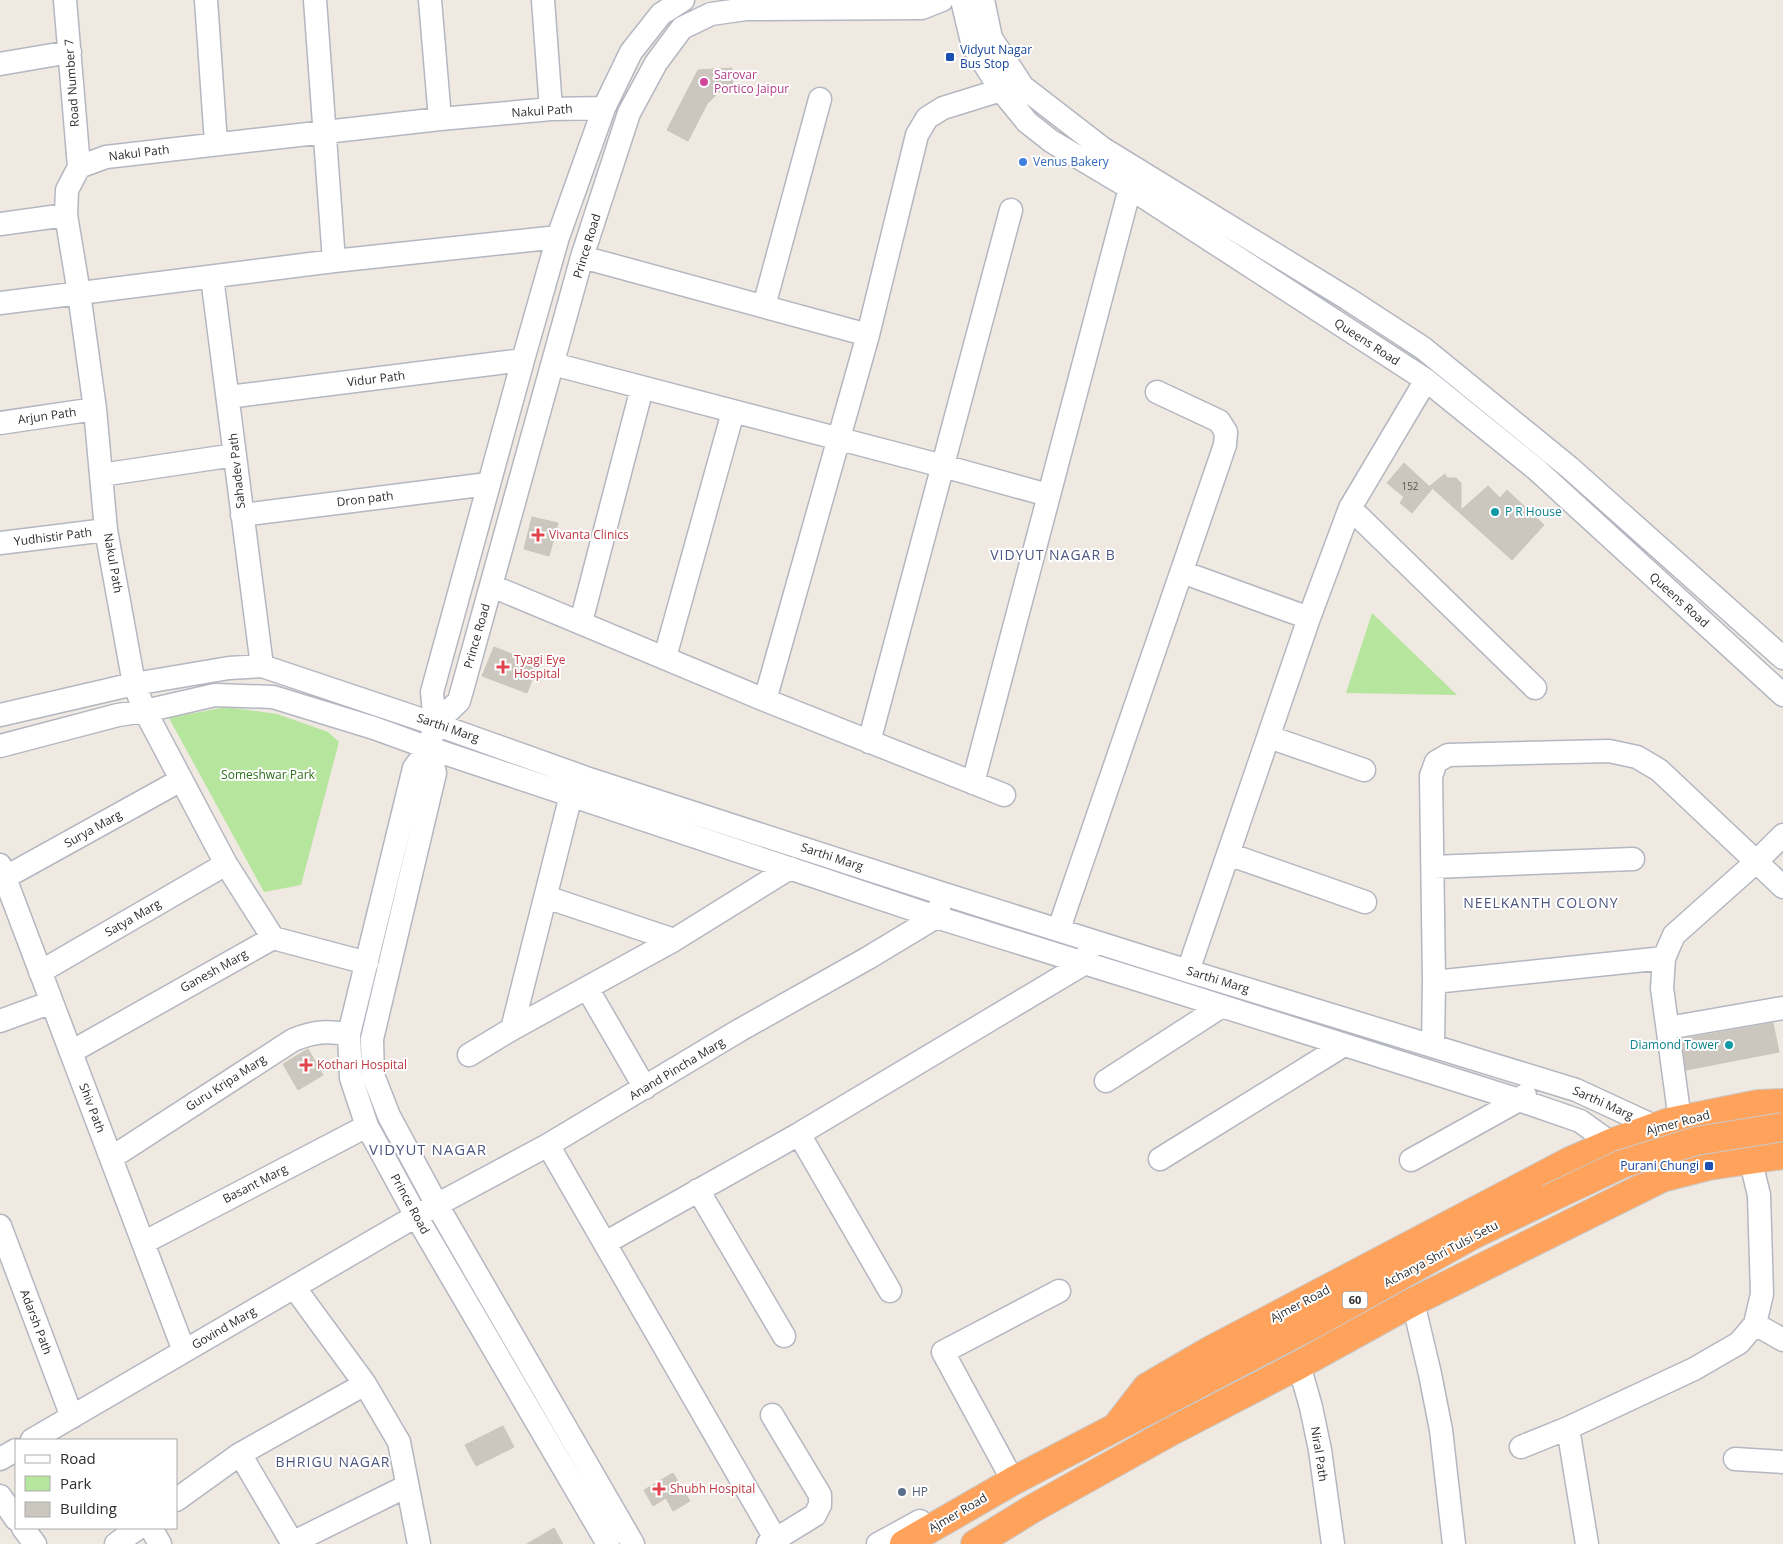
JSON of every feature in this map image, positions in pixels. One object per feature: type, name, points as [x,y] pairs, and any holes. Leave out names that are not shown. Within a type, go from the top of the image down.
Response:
[{"type":"highway","name":"Ajmer Road","points":[[904,1544],[1011,1476],[1116,1427],[1147,1386],[1209,1351],[1561,1166],[1611,1144],[1668,1123],[1758,1104],[1783,1103]]},
{"type":"highway","name":"Acharya Shri Tulsi Setu","points":[[1116,1427],[1319,1321],[1473,1235],[1622,1164],[1696,1141],[1783,1127]]},
{"type":"highway","points":[[975,1544],[1032,1508],[1413,1302],[1662,1178],[1750,1158],[1783,1155]]},
{"type":"street","name":"Road Number 7","points":[[65,0],[78,167]]},
{"type":"street","points":[[206,0],[216,143]]},
{"type":"street","points":[[315,0],[334,262]]},
{"type":"street","points":[[430,0],[440,120]]},
{"type":"street","points":[[543,0],[551,109]]},
{"type":"street","name":"Prince Road","points":[[608,1544],[416,1216],[367,1126],[350,1078],[349,1034],[414,768],[429,748],[435,724],[432,692],[488,484],[558,237],[604,108],[631,52],[661,14],[683,0]]},
{"type":"street","name":"Queens Road","points":[[962,0],[973,46],[1001,90],[1027,122],[1051,141],[1130,188],[1426,380],[1536,470],[1783,695]]},
{"type":"street","name":"Queens Road","points":[[983,0],[991,38],[1023,87],[1102,148],[1318,280],[1423,348],[1570,468],[1783,658]]},
{"type":"street","points":[[932,4],[946,17],[970,32]]},
{"type":"street","name":"Prince Road","points":[[435,724],[459,701],[582,258],[629,113],[656,63],[682,28],[711,14],[746,8],[932,4]]},
{"type":"street","points":[[0,64],[70,52]]},
{"type":"street","points":[[766,700],[868,335],[917,135],[927,118],[943,108],[1001,90]]},
{"type":"street","points":[[764,306],[820,99]]},
{"type":"street","name":"Nakul Path","points":[[273,938],[226,864],[145,711],[134,684],[106,530],[95,409],[80,293],[66,215],[68,190],[78,167],[106,157],[216,143],[551,109],[604,108]]},
{"type":"street","points":[[973,783],[1130,188]]},
{"type":"street","points":[[869,742],[1011,210]]},
{"type":"street","points":[[0,224],[66,215]]},
{"type":"street","points":[[0,303],[558,237]]},
{"type":"street","points":[[582,258],[868,335]]},
{"type":"street","name":"Sahadev Path","points":[[212,277],[262,666]]},
{"type":"street","points":[[1306,302],[1318,280]]},
{"type":"street","name":"Vidur Path","points":[[228,397],[523,360]]},
{"type":"street","points":[[553,364],[1048,495]]},
{"type":"street","points":[[1188,971],[1309,618],[1350,508],[1426,380]]},
{"type":"street","points":[[581,622],[642,388]]},
{"type":"street","points":[[1060,930],[1225,445],[1226,432],[1219,422],[1157,392]]},
{"type":"street","name":"Arjun Path","points":[[0,423],[95,409]]},
{"type":"street","points":[[665,657],[733,412]]},
{"type":"street","points":[[101,475],[235,455]]},
{"type":"street","name":"Dron path","points":[[242,515],[488,484]]},
{"type":"street","points":[[1350,508],[1535,688]]},
{"type":"street","name":"Yudhistir Path","points":[[0,543],[106,530]]},
{"type":"street","points":[[1182,572],[1309,618]]},
{"type":"street","points":[[492,586],[766,700],[1004,795]]},
{"type":"street","name":"Sarthi Marg","points":[[0,715],[134,684],[229,668],[262,666],[435,724],[592,780],[944,894],[1576,1090],[1668,1123],[1709,1166]]},
{"type":"street","points":[[0,746],[118,715],[145,711],[215,695],[273,697],[374,728],[936,917],[1520,1100],[1580,1121],[1662,1178]]},
{"type":"street","points":[[1269,737],[1364,770]]},
{"type":"street","name":"Prince Road","points":[[429,748],[435,773],[372,1039],[373,1075],[389,1116],[436,1205],[633,1544]]},
{"type":"street","points":[[1432,1046],[1434,867],[1431,776],[1436,762],[1448,755],[1609,751],[1636,757],[1659,770],[1783,887]]},
{"type":"street","name":"Surya Marg","points":[[2,872],[181,780]]},
{"type":"street","points":[[512,1028],[571,794]]},
{"type":"street","points":[[1668,1123],[1668,1028],[1662,988],[1664,958],[1674,935],[1756,862],[1783,835]]},
{"type":"street","points":[[778,840],[781,865]]},
{"type":"street","points":[[1228,854],[1365,902]]},
{"type":"street","points":[[1434,867],[1633,859]]},
{"type":"street","name":"Satya Marg","points":[[40,972],[226,864]]},
{"type":"street","points":[[469,1055],[512,1028],[674,940],[781,865]]},
{"type":"street","name":"Shiv Path","points":[[2,872],[184,1352]]},
{"type":"street","points":[[936,917],[944,894]]},
{"type":"street","points":[[546,897],[674,940]]},
{"type":"street","name":"Anand Pincha Marg","points":[[416,1216],[548,1144],[936,917]]},
{"type":"street","points":[[273,938],[367,963]]},
{"type":"street","name":"Ganesh Marg","points":[[71,1052],[273,938]]},
{"type":"street","points":[[605,1244],[799,1134],[1085,963],[1091,940]]},
{"type":"street","points":[[1434,982],[1664,958]]},
{"type":"street","points":[[587,988],[645,1088]]},
{"type":"street","points":[[0,1021],[52,1002]]},
{"type":"street","points":[[1106,1080],[1222,1006]]},
{"type":"street","points":[[1668,1028],[1783,1008]]},
{"type":"street","name":"Guru Kripa Marg","points":[[111,1158],[293,1040],[309,1033],[326,1031],[349,1034]]},
{"type":"street","points":[[1160,1159],[1344,1045]]},
{"type":"street","points":[[1411,1160],[1520,1100],[1544,1080]]},
{"type":"street","name":"Basant Marg","points":[[143,1243],[367,1126]]},
{"type":"street","points":[[799,1134],[890,1291]]},
{"type":"street","points":[[548,1144],[772,1542],[815,1516],[820,1505],[820,1495],[772,1415]]},
{"type":"street","points":[[1521,1447],[1568,1428],[1694,1369],[1739,1343],[1756,1324],[1762,1294],[1759,1195],[1750,1158]]},
{"type":"street","points":[[698,1190],[784,1336]]},
{"type":"street","name":"Govind Marg","points":[[34,1439],[416,1216]]},
{"type":"street","name":"Adarsh Path","points":[[0,1226],[72,1417]]},
{"type":"street","points":[[294,1287],[365,1384],[399,1442],[419,1544]]},
{"type":"street","points":[[878,1544],[1011,1476],[943,1352],[1059,1291]]},
{"type":"street","points":[[1413,1302],[1441,1430],[1454,1544]]},
{"type":"street","points":[[1756,1324],[1783,1340]]},
{"type":"street","name":"Niral Path","points":[[1299,1365],[1320,1450],[1333,1544]]},
{"type":"street","points":[[178,1499],[240,1454],[365,1384]]},
{"type":"street","points":[[1568,1428],[1588,1544]]},
{"type":"street","points":[[0,1459],[15,1451]]},
{"type":"street","points":[[240,1454],[292,1543],[408,1486]]},
{"type":"street","points":[[1735,1459],[1783,1462]]},
{"type":"street","points":[[0,1496],[15,1518]]},
{"type":"street","points":[[24,1529],[34,1544]]},
{"type":"street","points":[[116,1544],[137,1529]]},
{"type":"street","points":[[152,1529],[160,1544]]},
{"type":"green space","points":[[1372,613],[1457,695],[1346,693]]},
{"type":"green space","name":"Someshwar Park","points":[[226,707],[277,714],[328,732],[339,742],[301,885],[264,892],[169,718]]},
{"type":"building","points":[[732,68],[733,90],[720,91],[707,104],[688,141],[667,130],[698,70]]},
{"type":"building","points":[[1404,463],[1432,489],[1412,513],[1400,503],[1404,497],[1387,483]]},
{"type":"building","name":"P R House","points":[[1445,474],[1447,478],[1456,478],[1461,483],[1461,510],[1488,486],[1500,498],[1507,490],[1544,525],[1512,560],[1430,486]]},
{"type":"building","points":[[532,517],[558,523],[549,556],[524,549]]},
{"type":"building","points":[[494,647],[538,664],[527,693],[482,676]]},
{"type":"building","name":"Diamond Tower","points":[[1773,1023],[1779,1052],[1686,1070],[1682,1039]]},
{"type":"building","points":[[308,1049],[323,1075],[298,1090],[283,1064]]},
{"type":"building","points":[[503,1426],[514,1447],[476,1466],[465,1445]]},
{"type":"building","points":[[673,1473],[690,1501],[673,1511],[666,1498],[653,1506],[644,1490]]},
{"type":"building","points":[[554,1528],[563,1544],[527,1544]]},
{"type":"place","name":"Vidyut Nagar Bus Stop","points":[[950,57]]},
{"type":"place","name":"Sarovar Portico Jaipur","points":[[704,82]]},
{"type":"place","name":"Venus Bakery","points":[[1023,162]]},
{"type":"place","name":"P R House","points":[[1495,512]]},
{"type":"place","name":"Vivanta Clinics","points":[[538,535]]},
{"type":"place","name":"Tyagi Eye Hospital","points":[[503,667]]},
{"type":"place","name":"Diamond Tower","points":[[1729,1045]]},
{"type":"place","name":"Kothari Hospital","points":[[306,1065]]},
{"type":"place","name":"Purani Chungi","points":[[1709,1166]]},
{"type":"place","name":"Shubh Hospital","points":[[659,1489]]},
{"type":"place","name":"HP","points":[[902,1492]]},
{"type":"district","name":"VIDYUT NAGAR B","points":[[1053,555]]},
{"type":"district","name":"NEELKANTH COLONY","points":[[1541,903]]},
{"type":"district","name":"VIDYUT NAGAR","points":[[428,1150]]},
{"type":"district","name":"BHRIGU NAGAR","points":[[333,1462]]}]
